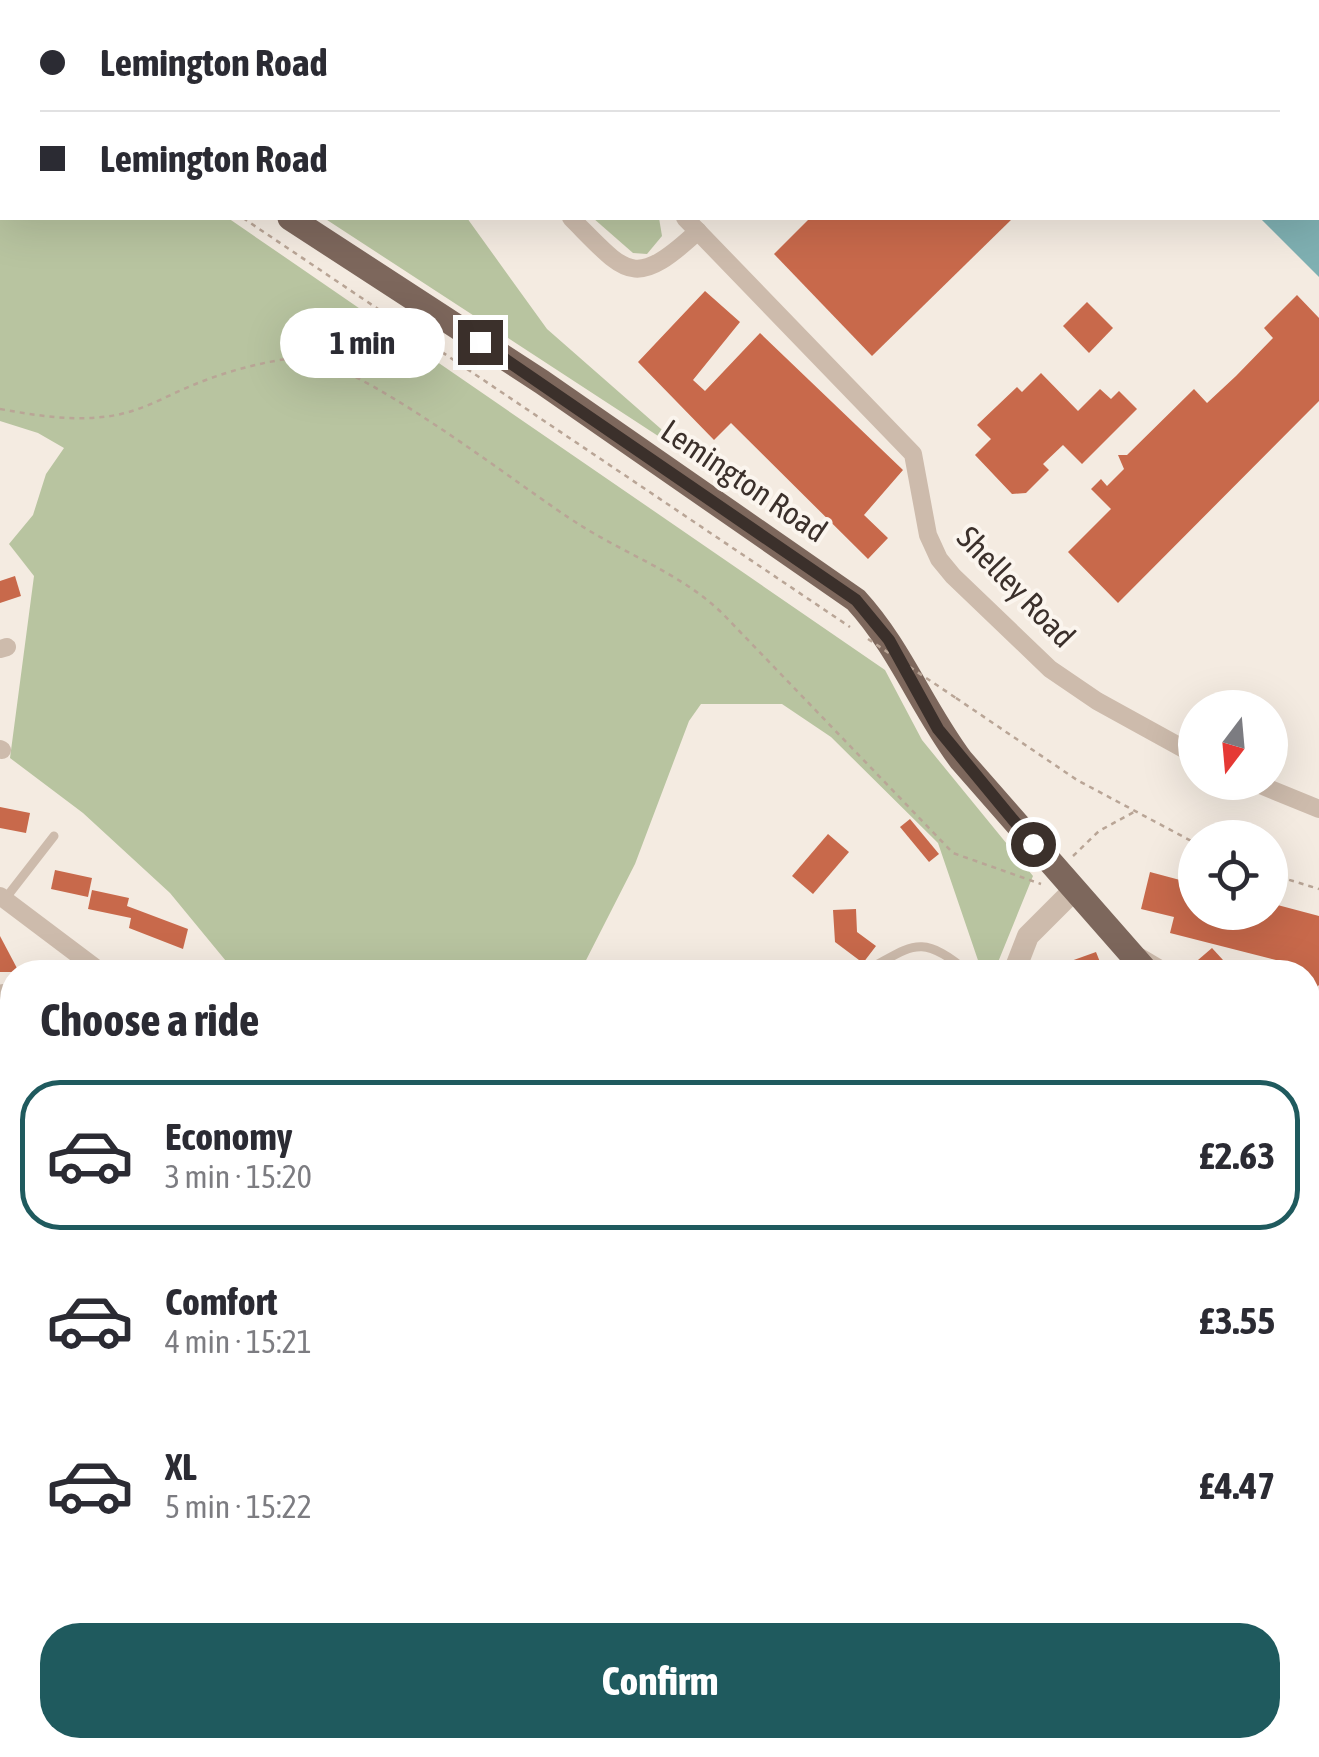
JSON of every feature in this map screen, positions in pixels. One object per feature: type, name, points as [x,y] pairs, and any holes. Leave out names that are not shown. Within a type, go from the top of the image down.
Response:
[{"type":"main road","name":"Lemington Road","points":[[293,220],[542,382],[856,600],[889,640],[938,729],[1059,883],[1138,960]]},
{"type":"street","points":[[573,220],[613,260],[634,269],[661,264],[692,224]]},
{"type":"street","name":"Shelley Road","points":[[692,224],[913,454],[928,536],[953,576],[1050,669],[1110,709],[1178,746]]},
{"type":"street","points":[[1288,797],[1319,809]]},
{"type":"street","points":[[1019,960],[1059,883]]},
{"type":"street","points":[[2,897],[84,960]]},
{"type":"lane","points":[[2,897],[54,836]]},
{"type":"lane","points":[[1126,945],[1153,960]]},
{"type":"lane","points":[[880,960],[912,946],[934,949],[950,960]]},
{"type":"path","points":[[246,220],[854,630]]},
{"type":"path","points":[[0,409],[100,418],[142,408],[238,370],[296,358],[330,365],[400,404],[581,526],[686,582],[722,613],[953,853],[1059,883],[1100,831],[1134,812]]},
{"type":"path","points":[[868,639],[1134,812],[1178,834]]},
{"type":"path","points":[[1288,880],[1319,890]]},
{"type":"green space","points":[[0,220],[231,220],[885,670],[922,740],[1033,876],[999,960],[978,960],[938,843],[831,737],[782,704],[701,704],[689,721],[635,864],[586,960],[225,960],[170,893],[83,813],[10,758],[34,576],[9,544],[33,515],[46,474],[64,448],[38,433],[0,421]]},
{"type":"green space","points":[[327,220],[468,220],[547,329],[701,464]]},
{"type":"green space","points":[[595,220],[659,220],[662,236],[647,254],[633,253]]},
{"type":"water","points":[[1262,220],[1319,220],[1319,277]]},
{"type":"building","points":[[808,220],[1011,220],[872,356],[774,254]]},
{"type":"building","points":[[705,291],[740,322],[693,380],[705,391],[760,333],[903,470],[864,515],[888,538],[868,559],[731,423],[714,440],[638,362]]},
{"type":"building","points":[[1297,295],[1319,318],[1319,401],[1118,603],[1068,552],[1111,509],[1091,489],[1101,479],[1107,486],[1124,469],[1118,455],[1127,455],[1194,389],[1207,403],[1236,376],[1273,338],[1264,328]]},
{"type":"building","points":[[1087,302],[1113,328],[1089,353],[1063,326]]},
{"type":"building","points":[[1041,373],[1078,411],[1100,389],[1111,399],[1119,391],[1137,409],[1082,464],[1063,445],[1043,464],[1049,470],[1026,493],[1012,494],[975,455],[991,439],[977,425],[1017,387],[1022,392]]},
{"type":"building","points":[[15,576],[21,596],[0,603],[0,581]]},
{"type":"building","points":[[0,807],[30,813],[26,833],[0,828]]},
{"type":"building","points":[[910,819],[939,854],[929,862],[900,827]]},
{"type":"building","points":[[828,834],[849,852],[813,894],[792,876]]},
{"type":"building","points":[[55,870],[92,878],[88,897],[51,889]]},
{"type":"building","points":[[1150,872],[1178,879],[1178,930],[1288,930],[1288,908],[1319,916],[1319,960],[1276,960],[1170,933],[1174,917],[1141,909]]},
{"type":"building","points":[[92,890],[129,898],[127,906],[188,929],[183,949],[129,928],[131,918],[88,909]]},
{"type":"building","points":[[856,909],[857,932],[876,946],[865,960],[859,960],[835,942],[833,910]]},
{"type":"building","points":[[0,936],[13,960],[0,960]]},
{"type":"building","points":[[1212,948],[1223,960],[1198,960]]},
{"type":"building","points":[[1096,952],[1099,960],[1074,960]]},
{"type":"route","points":[[480,342],[856,600],[889,640],[938,729],[1033,844]]}]
